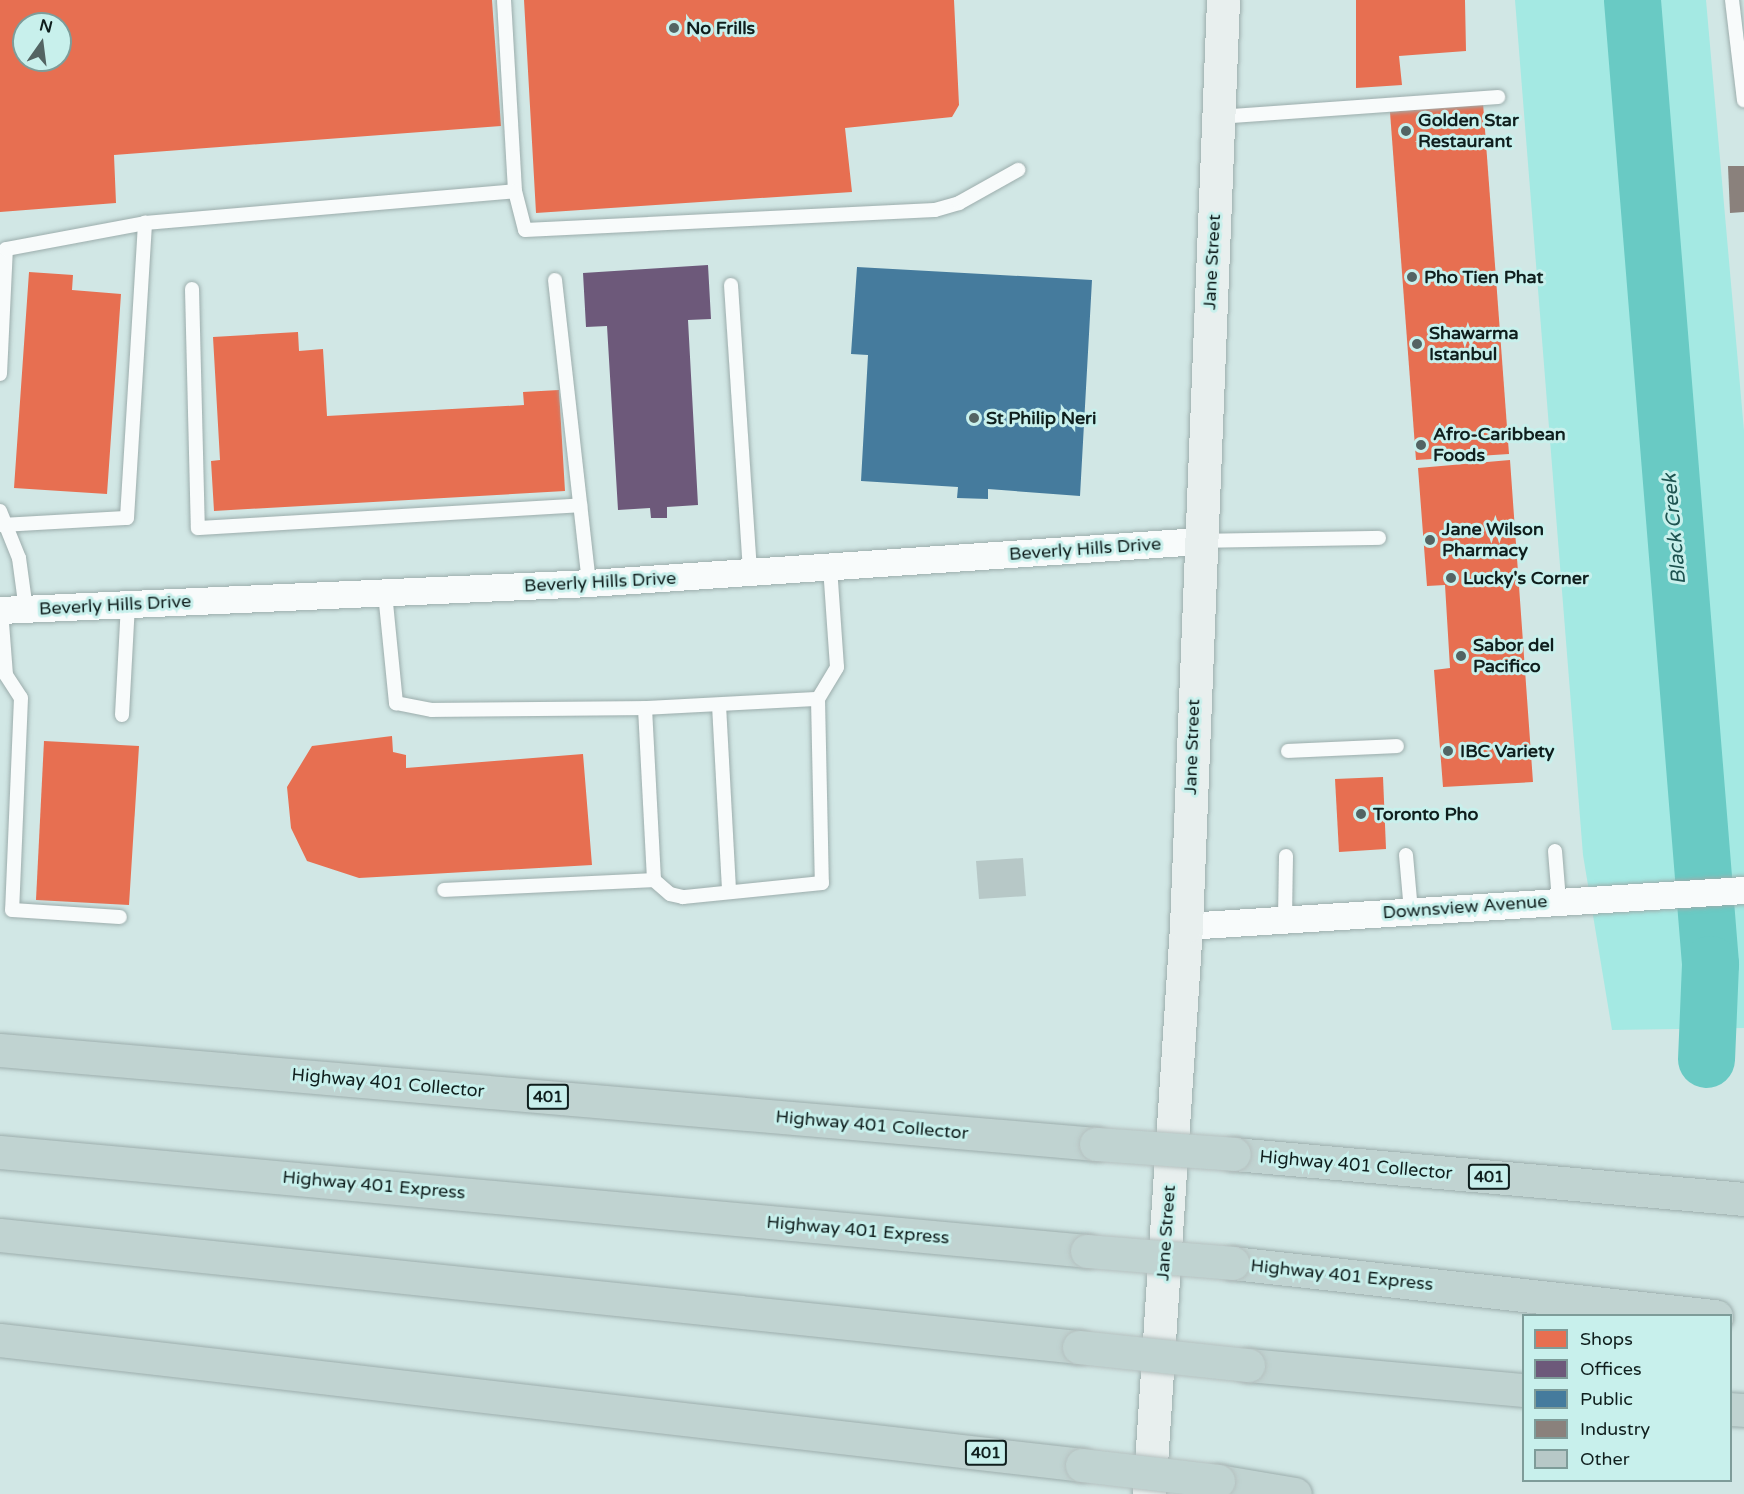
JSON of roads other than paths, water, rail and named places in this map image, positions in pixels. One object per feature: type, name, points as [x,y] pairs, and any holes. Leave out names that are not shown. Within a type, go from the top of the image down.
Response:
[{"type":"highway","name":"Highway 401 Collector","points":[[0,1050],[1744,1199]]},
{"type":"highway","name":"Highway 401 Express","points":[[0,1152],[1233,1263],[1698,1314]]},
{"type":"highway","points":[[0,1235],[1248,1365],[1522,1390]]},
{"type":"highway","name":"401","points":[[0,1341],[57,1350],[1218,1481],[1295,1494]]},
{"type":"highway","points":[[0,1354],[57,1350]]},
{"type":"main road","name":"Jane Street","points":[[1149,1494],[1186,926],[1199,541],[1223,0]]},
{"type":"street","name":"Beverly Hills Drive","points":[[9,610],[589,584],[1199,541]]},
{"type":"street","name":"Downsview Avenue","points":[[1186,926],[1744,890]]},
{"type":"lane","points":[[504,0],[515,191],[525,230],[935,210],[959,203],[1018,170]]},
{"type":"lane","points":[[1732,0],[1744,100]]},
{"type":"lane","points":[[1218,117],[1498,97]]},
{"type":"lane","points":[[0,374],[3,249],[145,223],[515,191]]},
{"type":"lane","points":[[2,525],[127,518],[145,223]]},
{"type":"lane","points":[[555,280],[589,584]]},
{"type":"lane","points":[[731,285],[750,572]]},
{"type":"lane","points":[[192,289],[198,528],[580,505]]},
{"type":"lane","points":[[0,511],[2,525],[19,558],[9,610],[3,675],[21,698],[12,910],[120,917]]},
{"type":"lane","points":[[1199,541],[1379,538]]},
{"type":"lane","points":[[444,890],[654,880],[670,894],[683,897],[729,889],[822,883],[818,699],[837,667],[830,567]]},
{"type":"lane","points":[[385,593],[396,703],[432,710],[645,708],[818,699]]},
{"type":"lane","points":[[122,715],[128,605]]},
{"type":"lane","points":[[719,705],[729,889]]},
{"type":"lane","points":[[645,708],[654,880]]},
{"type":"lane","points":[[1288,751],[1397,746]]},
{"type":"lane","points":[[1555,851],[1559,901]]},
{"type":"lane","points":[[1406,855],[1411,911]]},
{"type":"lane","points":[[1285,919],[1286,856]]},
{"type":"waterway","name":"Black Creek","points":[[1632,0],[1710,964],[1706,1059]]},
{"type":"place","name":"No Frills","points":[[674,28]]},
{"type":"place","name":"Golden Star Restaurant","points":[[1406,131]]},
{"type":"place","name":"Pho Tien Phat","points":[[1412,277]]},
{"type":"place","name":"Shawarma Istanbul","points":[[1417,344]]},
{"type":"place","name":"St Philip Neri","points":[[974,418]]},
{"type":"place","name":"Afro-Caribbean Foods","points":[[1421,445]]},
{"type":"place","name":"Jane Wilson Pharmacy","points":[[1430,540]]},
{"type":"place","name":"Lucky's Corner","points":[[1451,578]]},
{"type":"place","name":"Sabor del Pacifico","points":[[1461,656]]},
{"type":"place","name":"IBC Variety","points":[[1448,751]]},
{"type":"place","name":"Toronto Pho","points":[[1361,814]]}]
